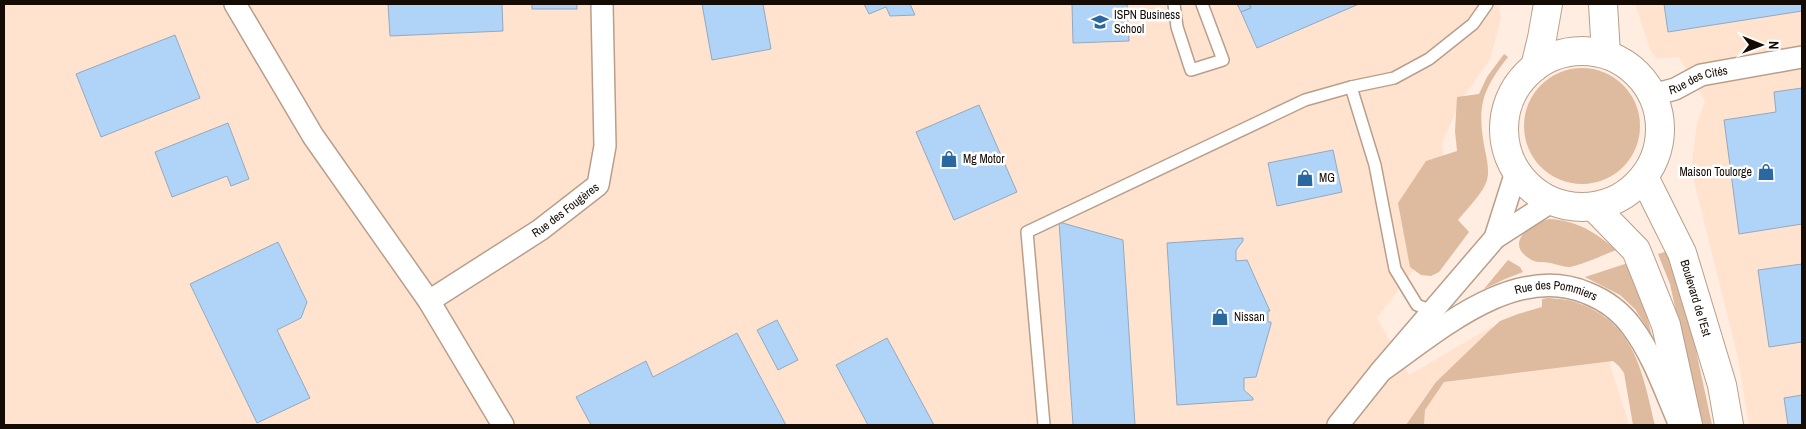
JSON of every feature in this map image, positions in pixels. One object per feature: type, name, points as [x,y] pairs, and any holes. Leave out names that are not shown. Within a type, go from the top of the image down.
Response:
[{"type":"main road","points":[[1535,67],[1548,4]]},
{"type":"main road","points":[[1603,4],[1606,54]]},
{"type":"main road","points":[[1581,50],[1606,54],[1625,63],[1641,78],[1653,95],[1660,116],[1660,138],[1655,158],[1644,177],[1630,191],[1613,202],[1594,207],[1572,207],[1551,202],[1531,189],[1516,172],[1506,150],[1504,127],[1508,104],[1518,84],[1535,67],[1556,55],[1581,50]]},
{"type":"main road","name":"Boulevard de l'Est","points":[[1644,177],[1682,254],[1722,385],[1729,425]]},
{"type":"main road","points":[[1594,207],[1636,250],[1666,325],[1688,425]]},
{"type":"street","points":[[235,4],[313,136],[429,301],[503,425]]},
{"type":"street","name":"Rue des Fougères","points":[[429,301],[540,230],[598,185],[605,146],[602,4]]},
{"type":"street","name":"Rue des Cités","points":[[1653,95],[1675,89],[1702,75],[1802,57]]},
{"type":"street","name":"Rue des Pommiers","points":[[1495,238],[1516,172]]},
{"type":"street","name":"Rue des Pommiers","points":[[1338,425],[1381,371],[1495,238],[1551,202]]},
{"type":"street","name":"Rue des Pommiers","points":[[1381,371],[1467,311],[1498,297],[1531,286],[1554,285],[1577,289],[1596,297],[1615,310],[1632,327],[1650,356],[1680,425]]},
{"type":"lane","points":[[1174,4],[1177,28],[1191,70],[1223,60],[1202,4]]},
{"type":"lane","points":[[1044,425],[1027,232],[1305,100],[1351,86],[1394,78],[1429,59],[1473,24],[1487,4]]},
{"type":"lane","points":[[1351,86],[1375,165],[1395,269],[1417,305],[1432,311]]},
{"type":"shaded area","points":[[4,4],[1499,4],[1501,19],[1490,59],[1459,104],[1442,143],[1446,181],[1447,226],[1377,318],[1409,375],[1491,327],[1543,318],[1606,352],[1629,425],[4,425]]},
{"type":"shaded area","points":[[1635,4],[1802,4],[1802,425],[1749,425],[1738,358],[1691,169],[1697,123],[1705,101],[1679,57],[1656,59],[1650,49]]},
{"type":"shaded area","points":[[1504,54],[1508,57],[1488,88],[1482,108],[1482,131],[1488,167],[1487,180],[1479,195],[1458,220],[1469,232],[1439,272],[1431,276],[1421,275],[1410,267],[1398,203],[1426,161],[1457,151],[1455,131],[1457,97],[1479,94],[1487,77]]},
{"type":"shaded area","points":[[1582,68],[1604,72],[1623,85],[1636,104],[1640,126],[1636,148],[1623,167],[1604,180],[1582,184],[1560,180],[1541,167],[1528,148],[1524,126],[1528,104],[1541,85],[1560,72]]},
{"type":"shaded area","points":[[1549,219],[1568,222],[1585,228],[1616,250],[1585,263],[1568,267],[1534,261],[1520,249],[1519,242],[1522,236],[1533,226]]},
{"type":"shaded area","points":[[1668,251],[1679,272],[1712,425],[1701,425],[1670,284],[1658,254]]},
{"type":"shaded area","points":[[1508,260],[1520,267],[1523,272],[1484,289]]},
{"type":"shaded area","points":[[1628,263],[1640,289],[1652,336],[1635,309],[1620,295],[1585,277]]},
{"type":"shaded area","points":[[1542,299],[1572,301],[1595,311],[1611,322],[1623,335],[1633,351],[1640,368],[1655,425],[1633,425],[1624,373],[1613,361],[1444,382],[1425,410],[1424,425],[1406,425],[1436,382],[1500,321],[1542,307]]},
{"type":"building","points":[[388,4],[502,4],[503,31],[390,36]]},
{"type":"building","points":[[532,4],[577,4],[577,9],[532,9]]},
{"type":"building","points":[[702,4],[763,4],[771,49],[712,60]]},
{"type":"building","points":[[864,4],[910,4],[915,15],[890,16],[886,7],[869,14]]},
{"type":"building","name":"ISPN Business School","points":[[1072,4],[1127,4],[1129,41],[1073,43]]},
{"type":"building","points":[[1237,4],[1249,4],[1251,8],[1241,12]]},
{"type":"building","points":[[1249,4],[1359,4],[1257,48],[1241,12],[1251,8]]},
{"type":"building","points":[[1664,4],[1802,4],[1802,11],[1668,32]]},
{"type":"building","points":[[175,35],[200,98],[101,137],[76,74]]},
{"type":"building","name":"Maison Toulorge","points":[[1802,88],[1802,224],[1739,234],[1724,120],[1776,112],[1774,92]]},
{"type":"building","points":[[979,105],[1017,192],[954,220],[916,132]]},
{"type":"building","points":[[228,123],[249,179],[231,186],[227,176],[172,197],[155,152]]},
{"type":"building","name":"MG","points":[[1333,150],[1342,192],[1277,206],[1268,163]]},
{"type":"building","points":[[1059,222],[1123,240],[1135,425],[1073,425]]},
{"type":"building","name":"Nissan","points":[[1243,238],[1243,241],[1236,250],[1236,261],[1247,260],[1270,311],[1268,311],[1268,322],[1271,322],[1256,377],[1244,378],[1244,390],[1253,400],[1177,405],[1167,243]]},
{"type":"building","points":[[278,242],[307,302],[301,318],[277,330],[310,398],[257,423],[190,284]]},
{"type":"building","points":[[1802,264],[1802,342],[1769,347],[1758,270]]},
{"type":"building","points":[[777,320],[798,360],[778,370],[757,330]]},
{"type":"building","points":[[737,333],[786,425],[591,425],[576,397],[646,361],[653,377]]},
{"type":"building","points":[[887,338],[934,425],[868,425],[836,365]]},
{"type":"building","points":[[1802,395],[1802,425],[1788,425],[1784,398]]},
{"type":"place","name":"ISPN Business School","points":[[1100,22]]},
{"type":"place","name":"Mg Motor","points":[[949,159]]},
{"type":"place","name":"Maison Toulorge","points":[[1766,172]]},
{"type":"place","name":"MG","points":[[1305,178]]},
{"type":"place","name":"Nissan","points":[[1220,317]]}]
